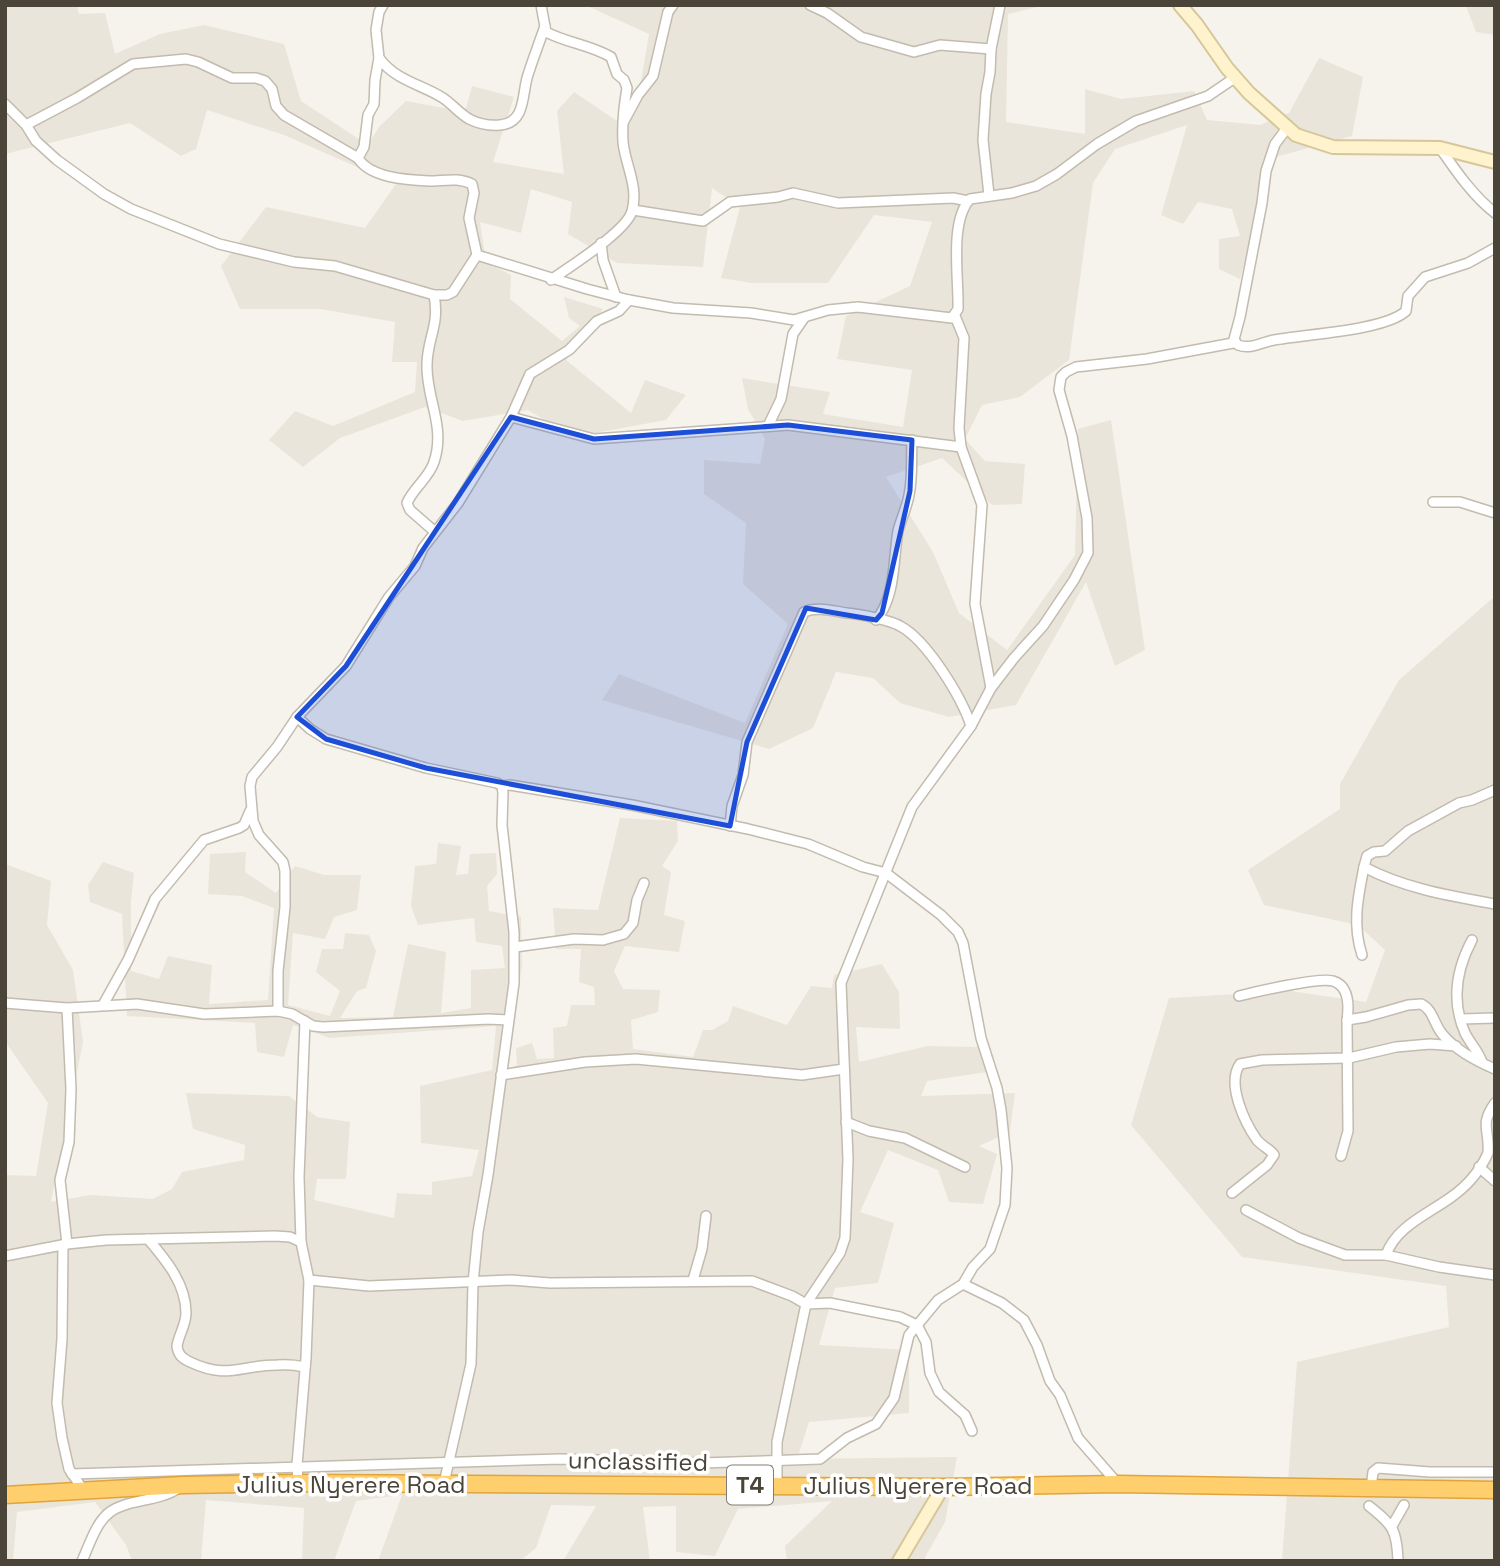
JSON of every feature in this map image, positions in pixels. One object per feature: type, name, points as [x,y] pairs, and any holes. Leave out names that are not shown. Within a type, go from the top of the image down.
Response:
[{"type":"highway","name":"Julius Nyerere Road","points":[[5,1495],[184,1485],[298,1483],[943,1487],[1118,1484],[1495,1490]]},
{"type":"street","points":[[358,158],[364,147],[368,115],[374,104],[379,58],[376,30],[383,5]]},
{"type":"street","points":[[541,5],[546,32],[582,47],[600,50],[611,57],[617,74],[624,80],[626,88],[623,141],[634,194],[633,210],[616,231],[551,280]]},
{"type":"street","points":[[624,121],[638,95],[653,76],[668,12],[673,5]]},
{"type":"street","points":[[810,5],[842,21],[861,37],[914,52],[940,45],[991,49]]},
{"type":"street","points":[[989,195],[984,140],[991,49],[1000,5]]},
{"type":"street","points":[[1180,5],[1227,68],[1287,128],[1308,141],[1333,147],[1440,148],[1495,162]]},
{"type":"street","points":[[379,58],[388,70],[441,97],[470,120],[489,125],[508,124],[522,108],[528,76],[545,26]]},
{"type":"street","points":[[5,104],[26,125],[36,141],[104,194],[131,209],[219,244],[270,257],[335,267],[434,295],[453,292],[477,255],[469,218],[474,193],[472,184],[448,179],[429,181],[394,177],[372,170],[358,158],[284,115],[276,106],[272,89],[265,81],[256,78],[232,78],[186,59],[133,64],[78,98],[26,125]]},
{"type":"street","points":[[991,688],[975,604],[982,505],[961,447],[959,428],[964,338],[956,316],[957,226],[964,206],[974,197],[1013,193],[1036,186],[1136,121],[1208,96],[1236,77]]},
{"type":"street","points":[[778,1485],[776,1460],[785,1398],[806,1304],[840,1253],[845,1238],[846,1122],[841,983],[912,807],[971,726],[991,688],[1043,626],[1074,580],[1088,553],[1087,518],[1072,436],[1059,396],[1061,377],[1076,367],[1230,345],[1234,340],[1266,171],[1275,144],[1287,128]]},
{"type":"street","points":[[1440,148],[1479,201],[1495,213]]},
{"type":"street","points":[[633,210],[703,221],[730,202],[793,193],[838,203],[953,198],[968,201]]},
{"type":"street","points":[[601,243],[603,260],[616,297]]},
{"type":"street","points":[[1234,340],[1238,345],[1250,346],[1392,319],[1406,311],[1408,296],[1425,277],[1468,263],[1495,248]]},
{"type":"street","points":[[477,255],[551,280],[628,300],[673,308],[751,313],[785,320],[804,318],[828,310],[859,307],[905,311],[948,319],[956,316]]},
{"type":"street","points":[[434,295],[436,322],[427,363],[432,400],[438,417],[437,448],[430,471],[419,482],[407,503],[434,531]]},
{"type":"street","points":[[278,1011],[285,871],[283,862],[259,835],[251,809],[252,776],[277,747],[297,717],[346,666],[389,597],[415,566],[434,531],[458,503],[511,417],[530,374],[569,349],[597,321],[619,312],[628,300]]},
{"type":"street","points":[[768,426],[780,399],[793,334],[804,318]]},
{"type":"street","points":[[511,417],[594,439],[788,425],[961,447]]},
{"type":"street","points":[[876,620],[886,603],[898,529],[910,491],[912,440]]},
{"type":"street","points":[[1433,502],[1460,502],[1495,513]]},
{"type":"street","points":[[730,825],[732,806],[743,775],[747,742],[804,612],[812,609],[855,614],[903,627],[942,668],[965,708],[971,726]]},
{"type":"street","points":[[297,717],[327,739],[413,765],[502,786],[510,785],[632,805],[730,825],[808,844],[863,867],[886,873]]},
{"type":"street","points":[[444,1483],[471,1364],[473,1283],[478,1232],[513,983],[514,947],[504,845],[502,786]]},
{"type":"street","points":[[1362,955],[1356,937],[1356,904],[1367,856],[1385,851],[1408,831],[1458,803],[1495,790]]},
{"type":"street","points":[[103,1005],[128,960],[155,899],[205,840],[244,825],[251,809]]},
{"type":"street","points":[[1364,867],[1382,876],[1465,899],[1495,904]]},
{"type":"street","name":"unclassified","points":[[72,1474],[560,1459],[702,1462],[820,1459],[848,1438],[876,1424],[894,1398],[909,1335],[937,1300],[963,1284],[973,1267],[990,1250],[1004,1205],[1007,1168],[1002,1111],[981,1038],[963,943],[958,932],[941,915],[886,873]]},
{"type":"street","points":[[514,947],[574,939],[603,940],[624,934],[633,923],[644,883]]},
{"type":"street","points":[[1472,940],[1455,989],[1465,1032],[1483,1064]]},
{"type":"street","points":[[1239,996],[1307,983],[1334,981],[1341,986],[1348,999],[1345,1030],[1349,1058],[1348,1131],[1341,1156]]},
{"type":"street","points":[[5,1003],[67,1008],[137,1004],[204,1014],[278,1011],[323,1027],[508,1020]]},
{"type":"street","points":[[1347,1020],[1421,1004],[1430,1010],[1441,1033],[1456,1046],[1495,1069]]},
{"type":"street","points":[[67,1008],[70,1115],[69,1142],[60,1180],[65,1244],[57,1403],[69,1469],[84,1490]]},
{"type":"street","points":[[1461,1019],[1495,1018]]},
{"type":"street","points":[[298,1483],[309,1280],[301,1236],[299,1177],[304,1021]]},
{"type":"street","points":[[1232,1193],[1267,1165],[1274,1155],[1260,1143],[1238,1104],[1235,1075],[1240,1065],[1262,1060],[1349,1058],[1396,1046],[1456,1046]]},
{"type":"street","points":[[501,1075],[585,1062],[636,1059],[802,1075],[844,1069]]},
{"type":"street","points":[[1386,1255],[1390,1244],[1400,1232],[1461,1189],[1479,1167],[1488,1153],[1485,1124],[1487,1114],[1495,1103]]},
{"type":"street","points":[[846,1122],[869,1131],[918,1143],[965,1167]]},
{"type":"street","points":[[1479,1167],[1495,1181]]},
{"type":"street","points":[[1247,1210],[1299,1238],[1345,1255],[1386,1255],[1439,1267],[1495,1275]]},
{"type":"street","points":[[693,1280],[702,1249],[706,1216]]},
{"type":"street","points":[[5,1256],[65,1244],[148,1239],[301,1236]]},
{"type":"street","points":[[148,1239],[168,1262],[181,1290],[186,1313],[177,1350],[183,1358],[212,1371],[223,1372],[276,1364],[305,1367]]},
{"type":"street","points":[[309,1280],[369,1286],[511,1280],[550,1283],[752,1281],[806,1304],[830,1303],[900,1317],[917,1325],[926,1342],[930,1373],[939,1392],[965,1415],[972,1431]]},
{"type":"street","points":[[963,1284],[1002,1303],[1024,1320],[1078,1438],[1118,1484]]},
{"type":"street","points":[[1371,1488],[1373,1472],[1378,1468],[1430,1472],[1495,1472]]},
{"type":"street","points":[[82,1561],[100,1523],[110,1512],[169,1494],[184,1485]]},
{"type":"street","points":[[899,1561],[943,1487]]},
{"type":"street","points":[[1392,1526],[1404,1505]]},
{"type":"street","points":[[1369,1506],[1392,1526],[1398,1541],[1398,1561]]},
{"type":"highlighted area","points":[[511,417],[594,439],[788,425],[912,440],[910,491],[882,613],[876,620],[806,608],[747,742],[730,826],[426,768],[326,739],[297,717],[346,666]]},
{"type":"shaded area","points":[[5,5],[77,5],[79,14],[105,13],[115,54],[160,34],[204,25],[284,44],[301,101],[368,145],[379,127],[406,101],[465,112],[472,86],[514,97],[493,162],[564,174],[557,111],[574,92],[623,125],[641,81],[649,34],[585,5],[1046,5],[1008,14],[1006,122],[1085,134],[1085,89],[1121,99],[1194,91],[1207,120],[1260,125],[1289,113],[1319,58],[1363,77],[1352,136],[1272,158],[1240,279],[1219,269],[1219,239],[1240,236],[1232,209],[1198,202],[1183,224],[1161,215],[1187,125],[1115,149],[1093,183],[1069,360],[1020,397],[982,405],[965,439],[985,461],[1025,464],[1022,504],[992,505],[942,458],[886,477],[933,552],[959,613],[1007,650],[1075,555],[1078,429],[1111,420],[1145,650],[1115,666],[1086,582],[1016,705],[949,717],[900,703],[873,678],[836,672],[813,728],[769,749],[602,700],[619,674],[745,723],[788,624],[743,584],[746,523],[704,494],[704,460],[760,464],[765,439],[748,409],[742,378],[830,392],[823,414],[903,427],[912,370],[837,359],[846,316],[910,286],[932,222],[874,215],[828,283],[751,283],[721,278],[740,207],[712,188],[703,267],[617,263],[568,234],[572,202],[531,189],[521,233],[480,222],[486,262],[511,275],[510,299],[562,341],[580,326],[569,318],[564,297],[603,309],[566,360],[631,413],[645,380],[686,395],[666,420],[573,437],[528,410],[463,421],[425,407],[340,438],[303,467],[269,440],[295,411],[333,426],[415,392],[417,362],[392,362],[395,322],[320,309],[240,309],[221,266],[266,207],[365,228],[396,184],[284,135],[207,110],[196,149],[181,156],[130,123],[5,154]]},
{"type":"shaded area","points":[[1495,5],[1495,35],[1476,32],[1466,6]]},
{"type":"shaded area","points":[[1495,596],[1495,1561],[1282,1561],[1297,1362],[1449,1327],[1446,1286],[1242,1257],[1131,1125],[1169,998],[1290,991],[1366,1002],[1385,950],[1358,925],[1264,905],[1248,870],[1340,809],[1340,784],[1399,680]]},
{"type":"shaded area","points":[[620,818],[677,821],[678,841],[662,866],[671,872],[664,915],[685,921],[679,952],[625,946],[614,971],[623,989],[660,990],[658,1012],[631,1020],[633,1049],[693,1057],[703,1030],[712,1030],[728,1021],[733,1006],[787,1025],[811,986],[832,988],[834,975],[882,964],[899,992],[900,1029],[856,1027],[859,1062],[928,1046],[979,1047],[987,1072],[927,1081],[921,1096],[1015,1093],[1010,1132],[979,1146],[997,1154],[983,1204],[949,1202],[938,1170],[888,1150],[860,1212],[894,1223],[878,1283],[835,1288],[819,1345],[909,1350],[909,1413],[809,1422],[797,1459],[957,1457],[945,1522],[923,1561],[787,1561],[785,1546],[832,1501],[738,1509],[715,1556],[676,1552],[676,1506],[643,1507],[650,1561],[563,1561],[596,1506],[551,1505],[536,1548],[520,1561],[378,1561],[402,1495],[356,1501],[334,1561],[302,1561],[304,1508],[206,1500],[201,1561],[132,1561],[126,1545],[95,1502],[17,1512],[13,1561],[5,1561],[5,1175],[36,1176],[48,1103],[7,1044],[5,1046],[5,864],[51,881],[47,925],[73,970],[83,1042],[51,1202],[90,1195],[153,1199],[172,1189],[182,1172],[244,1160],[245,1145],[193,1129],[186,1093],[289,1096],[317,1117],[350,1122],[346,1179],[317,1179],[314,1200],[394,1218],[397,1193],[432,1195],[432,1182],[472,1176],[479,1150],[421,1143],[420,1086],[492,1070],[496,1026],[330,1038],[293,1025],[284,1057],[257,1052],[255,1023],[127,1016],[122,914],[90,902],[88,885],[103,862],[134,873],[131,901],[131,971],[159,979],[168,956],[212,965],[209,1004],[268,1000],[274,908],[242,896],[208,894],[210,854],[246,852],[245,872],[276,893],[295,866],[324,875],[361,875],[357,910],[334,917],[325,939],[293,933],[288,1005],[330,1016],[340,991],[316,972],[322,949],[343,949],[345,933],[369,935],[376,951],[366,988],[357,991],[340,1018],[393,1017],[408,944],[446,952],[441,1013],[471,1008],[471,970],[505,968],[502,946],[476,942],[474,918],[418,925],[411,906],[415,866],[436,864],[438,843],[461,846],[456,875],[468,874],[470,854],[496,853],[497,874],[487,886],[489,911],[521,917],[522,965],[508,1069],[517,1065],[516,1048],[532,1043],[537,1059],[554,1058],[553,1028],[567,1026],[571,1005],[595,1005],[594,987],[579,982],[581,949],[556,949],[553,908],[598,910]]}]
